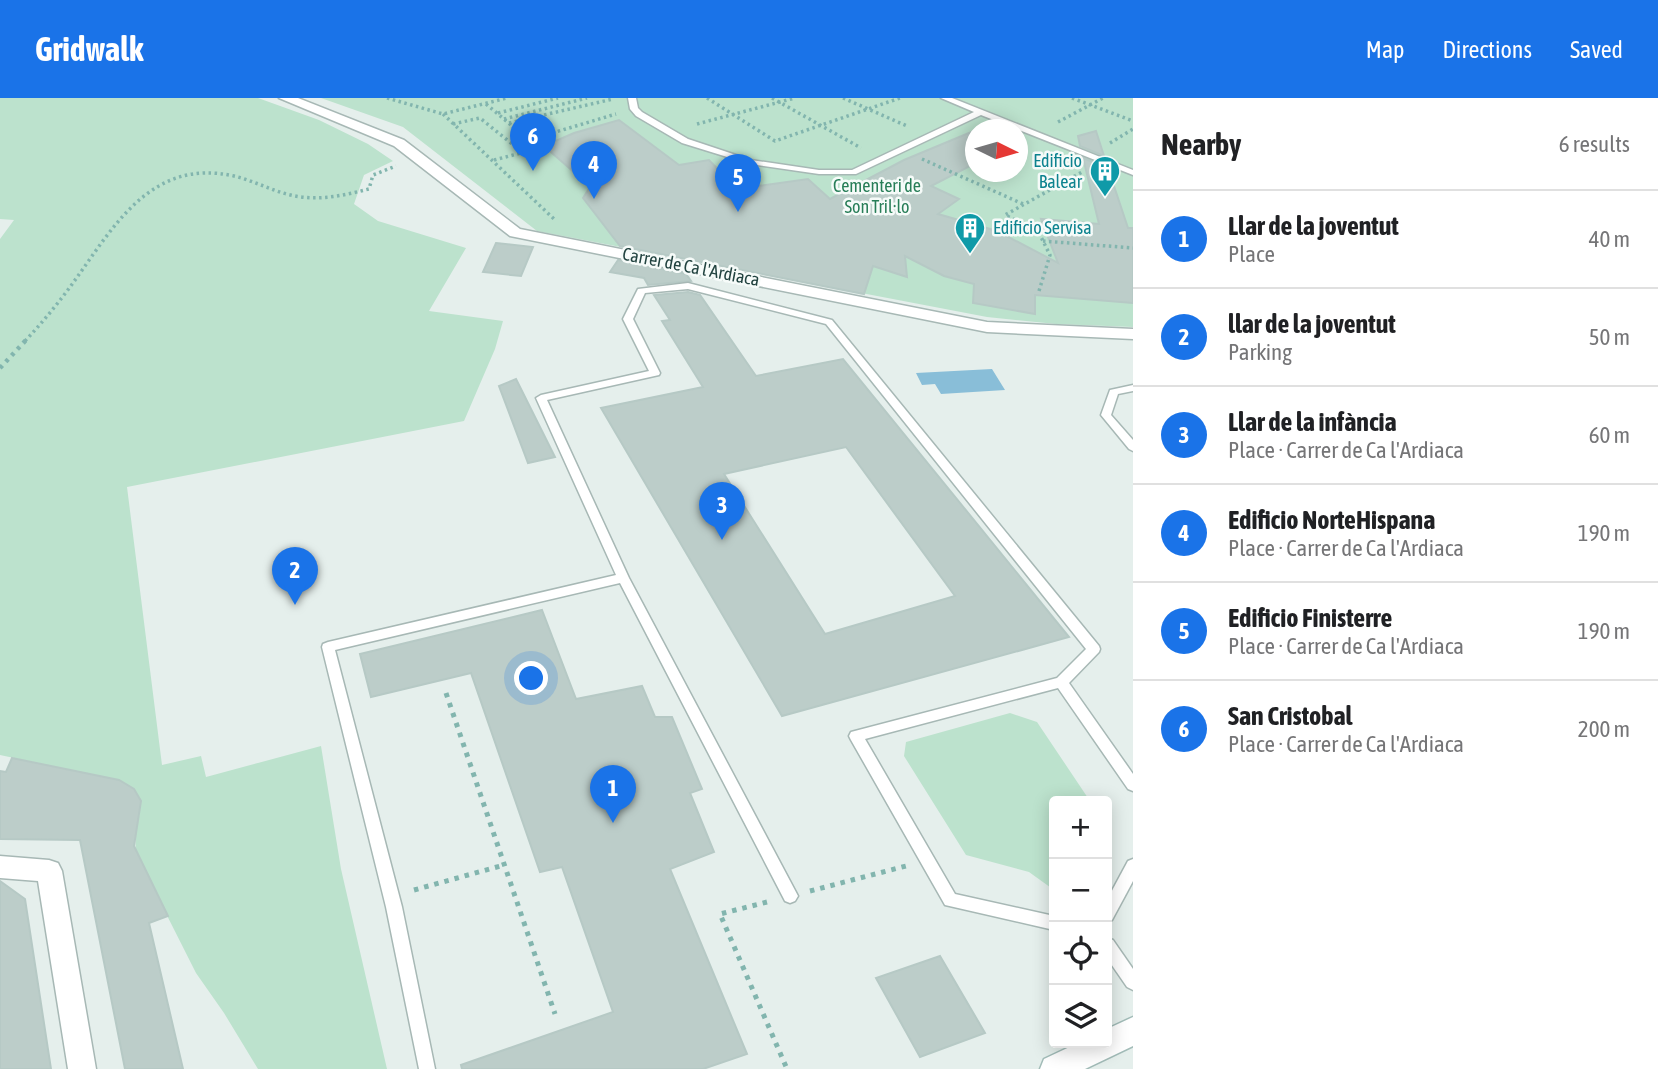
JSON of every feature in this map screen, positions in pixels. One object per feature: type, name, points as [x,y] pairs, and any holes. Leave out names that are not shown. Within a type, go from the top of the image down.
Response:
[{"type":"street","name":"Carrer de Ca l'Ardiaca","points":[[286,98],[398,144],[419,157],[515,233],[987,327],[1133,334]]},
{"type":"street","points":[[0,867],[49,871],[82,1069]]},
{"type":"street","points":[[1054,1069],[1133,1031]]},
{"type":"lane","points":[[632,98],[634,108],[666,132],[709,150],[750,162],[819,172],[853,172],[979,113]]},
{"type":"lane","points":[[945,98],[1133,173]]},
{"type":"lane","points":[[790,896],[623,578],[541,398],[655,373],[628,319],[641,291],[688,286],[828,321],[1094,649],[1061,682],[856,736],[950,900],[1049,922]]},
{"type":"lane","points":[[1133,388],[1114,392],[1106,415],[1133,447]]},
{"type":"lane","points":[[427,1069],[391,896],[328,647],[623,578]]},
{"type":"lane","points":[[1061,682],[1133,785]]},
{"type":"lane","points":[[1112,906],[1133,866]]},
{"type":"lane","points":[[1112,952],[1133,982]]},
{"type":"path","points":[[387,98],[443,114],[559,224]]},
{"type":"path","points":[[485,104],[487,98]]},
{"type":"path","points":[[443,114],[507,98]]},
{"type":"path","points":[[497,113],[558,98]]},
{"type":"path","points":[[503,119],[587,98]]},
{"type":"path","points":[[707,98],[775,141],[900,98]]},
{"type":"path","points":[[772,98],[883,160]]},
{"type":"path","points":[[666,132],[794,98]]},
{"type":"path","points":[[843,98],[932,137]]},
{"type":"path","points":[[1072,98],[1133,121]]},
{"type":"path","points":[[1034,135],[1103,98]]},
{"type":"path","points":[[509,123],[613,99]]},
{"type":"path","points":[[485,104],[542,150]]},
{"type":"path","points":[[529,140],[634,108]]},
{"type":"path","points":[[453,124],[480,118],[522,152],[494,160]]},
{"type":"path","points":[[902,151],[1023,204]]},
{"type":"path","points":[[0,368],[69,288],[99,242],[138,199],[161,183],[195,174],[222,174],[297,196],[318,198],[369,189],[373,175],[419,157]]},
{"type":"path","points":[[1039,291],[1050,255],[1038,231],[1005,215],[1101,162]]},
{"type":"path","points":[[1043,241],[1133,248]]},
{"type":"path","points":[[446,693],[555,1014]]},
{"type":"path","points":[[787,1069],[720,915],[928,861]]},
{"type":"path","points":[[391,896],[504,865]]},
{"type":"green space","points":[[0,98],[258,98],[319,120],[368,144],[393,161],[364,175],[354,204],[378,221],[466,248],[429,311],[503,321],[495,349],[464,421],[127,487],[162,765],[201,756],[206,777],[321,746],[341,869],[387,1069],[258,1069],[196,973],[137,856],[136,833],[140,814],[137,797],[130,788],[118,780],[0,755],[0,239],[14,220],[0,219]]},
{"type":"green space","name":"Cementeri de Son Tril·lo","points":[[321,98],[1133,98],[1133,327],[1056,324],[987,317],[537,231],[403,127]]},
{"type":"green space","points":[[1010,713],[1037,722],[1087,796],[1049,796],[1049,886],[1029,872],[966,855],[904,756],[906,742]]},
{"type":"water","points":[[992,369],[1005,390],[941,394],[935,384],[922,385],[916,373]]},
{"type":"building","points":[[619,120],[679,165],[709,160],[737,189],[808,179],[830,199],[904,160],[965,135],[965,169],[931,186],[959,199],[938,214],[997,231],[1058,263],[1041,219],[1099,224],[1083,158],[1108,168],[1128,228],[1133,228],[1133,303],[1035,295],[1035,314],[973,303],[974,284],[944,276],[905,256],[907,277],[873,266],[864,294],[620,246],[583,198],[601,170],[576,174],[544,146],[574,133]]},
{"type":"building","points":[[1096,131],[1104,156],[1080,146],[1078,136]]},
{"type":"building","points":[[496,243],[533,247],[521,276],[483,272]]},
{"type":"building","points":[[618,260],[686,274],[691,281],[648,285],[644,278],[610,272]]},
{"type":"building","points":[[688,292],[700,295],[756,376],[843,359],[1069,637],[782,716],[601,408],[703,387],[662,321],[670,320],[654,295]],"holes":[[[846,447],[955,596],[825,634],[724,474]]]},
{"type":"building","points":[[516,379],[555,457],[528,463],[499,386]]},
{"type":"building","points":[[542,610],[576,699],[642,686],[655,717],[672,717],[702,789],[690,793],[714,852],[670,869],[747,1054],[703,1069],[462,1069],[461,1065],[613,1012],[562,867],[540,872],[471,673],[371,697],[360,654]]},
{"type":"building","points":[[12,758],[119,780],[134,789],[141,801],[134,846],[168,916],[149,923],[183,1069],[125,1069],[80,840],[0,839],[0,771],[6,772]]},
{"type":"building","points":[[0,881],[25,899],[51,1069],[0,1069]]},
{"type":"building","points":[[940,956],[985,1033],[920,1057],[876,978]]},
{"type":"place","name":"San Cristobal","points":[[533,171]]},
{"type":"place","name":"Edificio Balear","points":[[1105,198]]},
{"type":"place","name":"Edificio NorteHispana","points":[[594,199]]},
{"type":"place","name":"Edificio Finisterre","points":[[738,212]]},
{"type":"place","name":"Edificio Servisa","points":[[970,255]]},
{"type":"place","name":"Llar de la infància","points":[[722,540]]},
{"type":"place","name":"llar de la joventut","points":[[295,605]]},
{"type":"place","name":"Llar de la joventut","points":[[613,823]]}]
